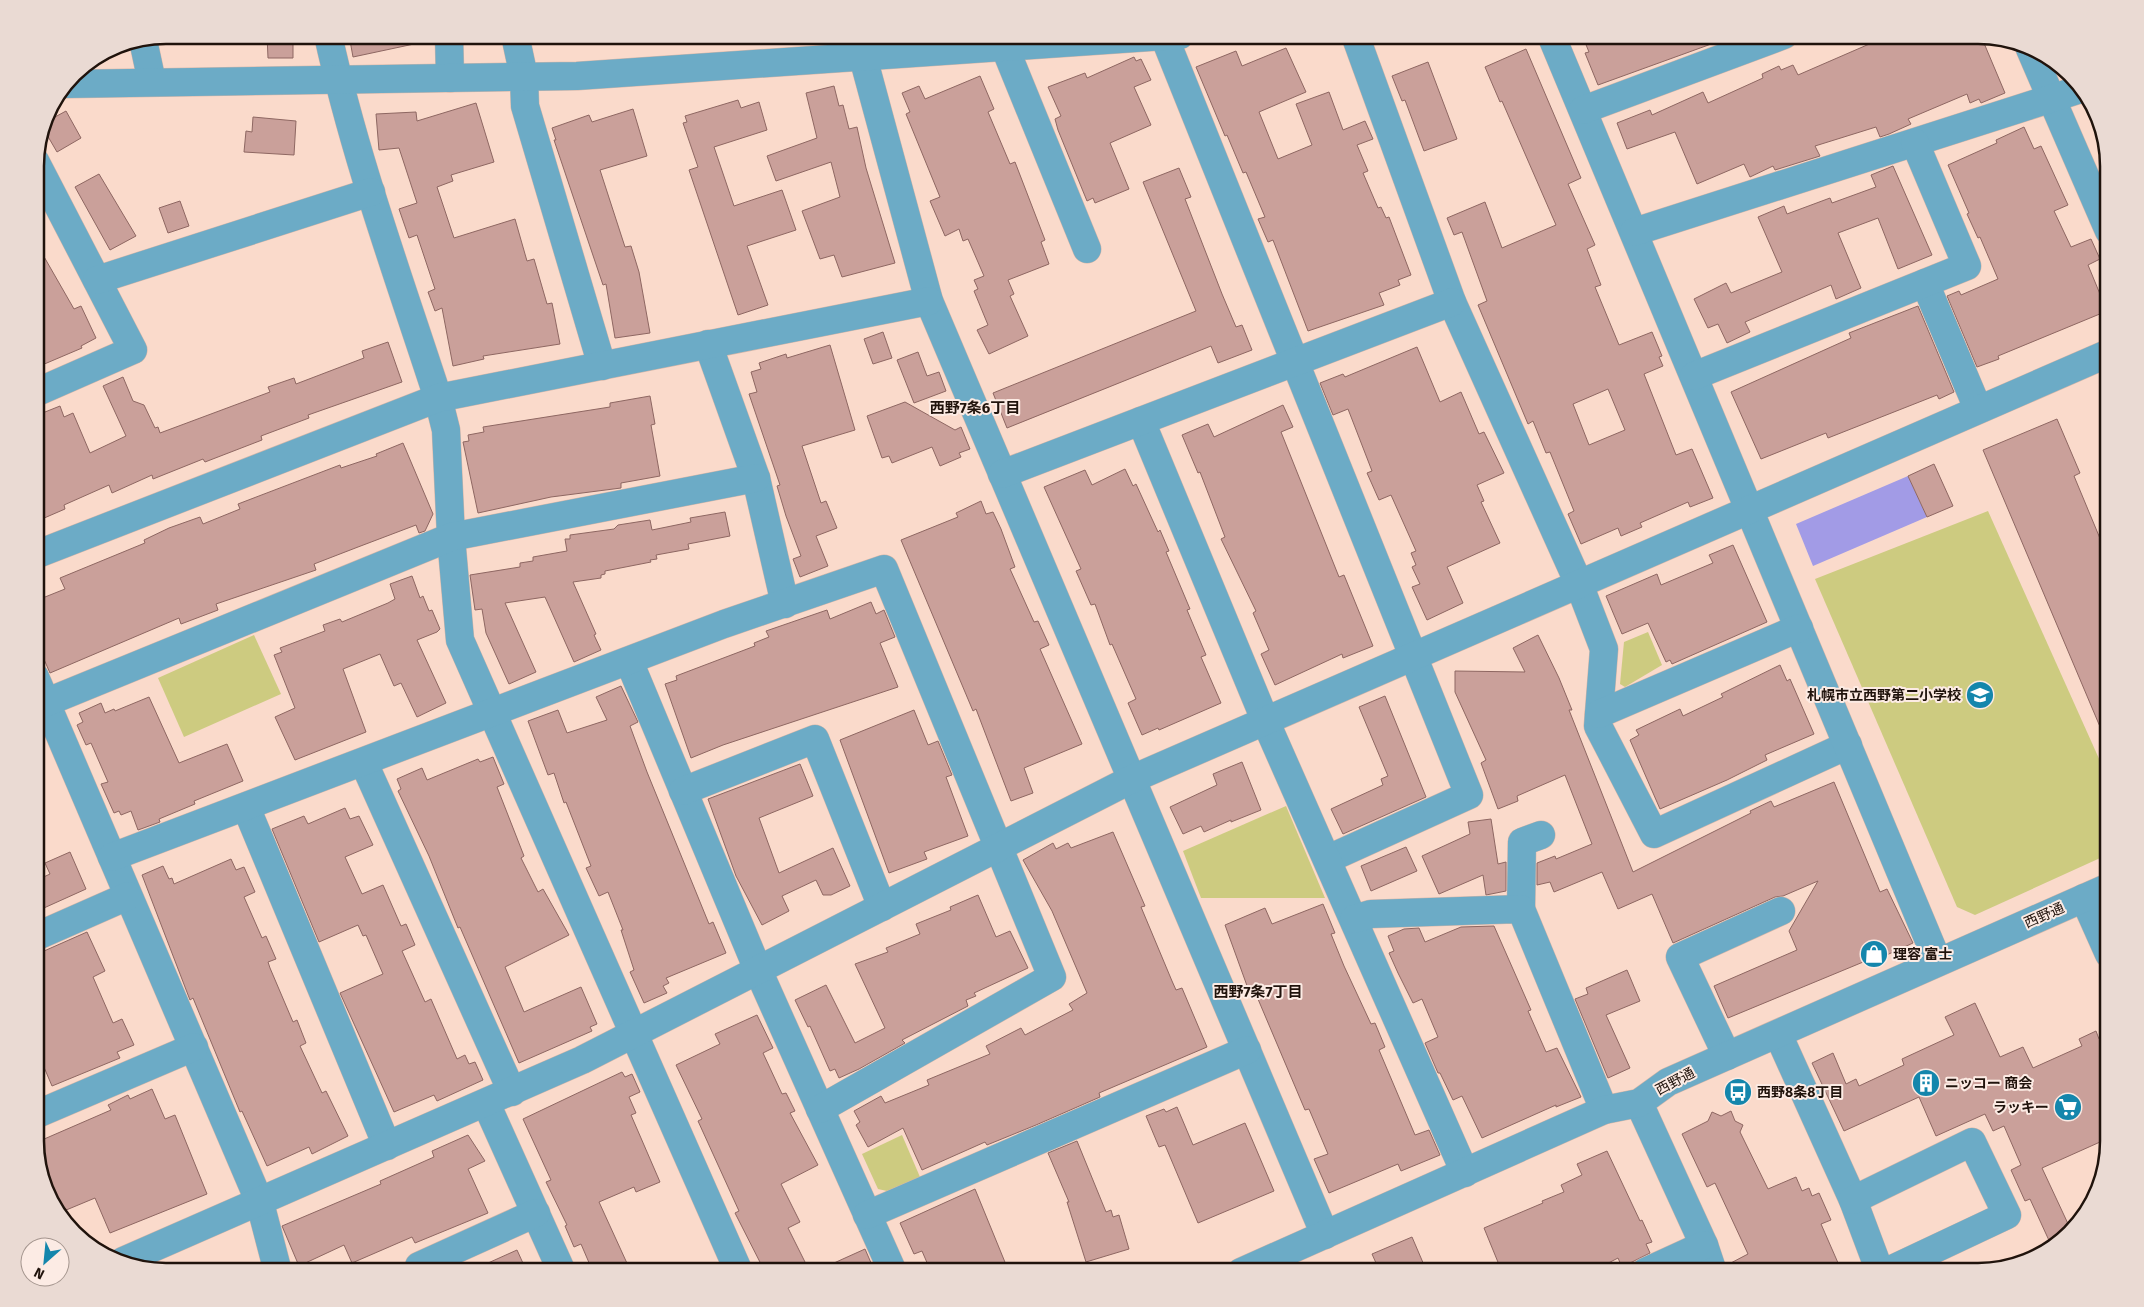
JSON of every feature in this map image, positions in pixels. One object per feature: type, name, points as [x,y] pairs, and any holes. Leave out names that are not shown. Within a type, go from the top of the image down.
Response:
[{"type":"street","points":[[330,44],[338,80],[371,192],[438,398],[446,430],[451,537],[460,640],[736,1263]]},
{"type":"street","points":[[449,44],[450,78]]},
{"type":"street","points":[[517,44],[524,77],[525,106],[602,366]]},
{"type":"street","points":[[75,84],[578,76],[860,46],[1005,48],[1061,44]]},
{"type":"street","points":[[1175,44],[1295,362],[1469,795],[1328,859]]},
{"type":"street","points":[[1358,44],[1452,302],[1579,584],[1604,649],[1598,726],[1654,834],[1848,745]]},
{"type":"street","points":[[1555,44],[1938,962]]},
{"type":"street","points":[[1582,110],[1760,44]]},
{"type":"street","points":[[144,46],[152,82]]},
{"type":"street","points":[[860,46],[929,301],[1325,1235]]},
{"type":"street","points":[[1005,48],[1087,249]]},
{"type":"street","points":[[2034,57],[2100,209]]},
{"type":"street","points":[[1634,232],[2075,91]]},
{"type":"street","points":[[1694,376],[1967,266],[1915,143]]},
{"type":"street","points":[[44,178],[133,350],[44,388]]},
{"type":"street","points":[[97,280],[371,192]]},
{"type":"street","points":[[1925,282],[1978,409]]},
{"type":"street","points":[[44,551],[438,398],[929,301]]},
{"type":"street","points":[[1002,474],[1452,302]]},
{"type":"street","points":[[708,344],[756,478],[784,604]]},
{"type":"street","points":[[130,1258],[260,1203],[582,1060],[1132,778],[2100,357]]},
{"type":"street","points":[[1141,421],[1266,720],[1465,1172]]},
{"type":"street","points":[[44,704],[451,537],[756,478]]},
{"type":"street","points":[[112,857],[630,661],[884,569],[1052,977],[820,1109]]},
{"type":"street","points":[[1599,714],[1799,628]]},
{"type":"street","points":[[630,661],[758,970],[889,1263]]},
{"type":"street","points":[[44,711],[112,857],[260,1203],[276,1263]]},
{"type":"street","points":[[683,791],[815,739],[882,907]]},
{"type":"street","points":[[364,763],[512,1092]]},
{"type":"street","points":[[246,807],[387,1146]]},
{"type":"street","points":[[1542,835],[1522,842],[1521,909],[1604,1110]]},
{"type":"street","name":"西野通","points":[[1263,1263],[1604,1110],[1639,1103],[1668,1082],[2100,891]]},
{"type":"street","points":[[44,933],[128,896]]},
{"type":"street","points":[[2084,898],[2100,934]]},
{"type":"street","points":[[1354,919],[1371,914],[1521,909]]},
{"type":"street","points":[[1727,1056],[1680,957],[1781,911]]},
{"type":"street","points":[[1778,1034],[1853,1200],[1877,1263]]},
{"type":"street","points":[[44,1110],[194,1047]]},
{"type":"street","points":[[867,1215],[1247,1050]]},
{"type":"street","points":[[486,1103],[558,1263]]},
{"type":"street","points":[[1639,1103],[1704,1245],[1710,1263]]},
{"type":"street","points":[[1853,1200],[1972,1142],[2007,1216],[1905,1263]]},
{"type":"street","points":[[426,1263],[536,1214]]},
{"type":"street","points":[[1665,1263],[1704,1245]]},
{"type":"shaded area","points":[[1908,476],[1927,517],[1813,566],[1796,524]]},
{"type":"shaded area","points":[[1988,511],[2100,761],[2100,858],[1975,915],[1957,907],[1815,579]]},
{"type":"shaded area","points":[[1648,632],[1662,665],[1625,687],[1620,684],[1624,642]]},
{"type":"shaded area","points":[[254,635],[281,694],[184,737],[158,678]]},
{"type":"shaded area","points":[[1286,806],[1325,898],[1201,898],[1183,851]]},
{"type":"shaded area","points":[[902,1135],[920,1177],[887,1191],[878,1189],[862,1154]]},
{"type":"building","points":[[267,44],[293,44],[293,58],[268,58]]},
{"type":"building","points":[[351,44],[414,44],[353,57]]},
{"type":"building","points":[[1586,44],[1711,44],[1598,85],[1585,53],[1589,52]]},
{"type":"building","points":[[1869,44],[1985,44],[2005,93],[1981,103],[1979,99],[1970,103],[1967,94],[1908,119],[1911,124],[1880,137],[1876,127],[1815,146],[1820,156],[1775,170],[1773,166],[1750,177],[1744,164],[1697,184],[1675,132],[1627,149],[1617,123],[1650,110],[1652,115],[1703,92],[1708,103],[1763,78],[1762,74],[1779,66],[1781,70],[1793,65],[1798,75]]},
{"type":"building","points":[[1286,48],[1306,92],[1259,112],[1278,159],[1312,145],[1296,104],[1329,92],[1343,130],[1365,121],[1373,139],[1357,145],[1368,171],[1363,173],[1378,208],[1381,207],[1386,218],[1389,217],[1411,275],[1398,280],[1400,285],[1379,293],[1384,305],[1308,331],[1273,240],[1268,242],[1258,219],[1265,217],[1246,172],[1243,173],[1227,135],[1225,136],[1196,67],[1236,51],[1242,66]]},
{"type":"building","points":[[1526,49],[1581,178],[1568,184],[1595,245],[1587,249],[1601,285],[1595,287],[1619,345],[1652,332],[1662,356],[1659,357],[1663,366],[1644,374],[1676,455],[1692,449],[1713,498],[1690,507],[1688,502],[1640,523],[1642,527],[1621,536],[1618,528],[1581,544],[1568,514],[1574,511],[1550,452],[1546,453],[1533,421],[1528,424],[1478,305],[1487,301],[1462,232],[1454,235],[1447,218],[1485,202],[1502,248],[1556,225],[1502,101],[1500,102],[1485,67]],"holes":[[[1608,389],[1625,430],[1589,445],[1573,404]]]},
{"type":"building","points":[[1134,57],[1136,61],[1141,59],[1151,80],[1134,87],[1151,125],[1110,143],[1129,189],[1095,203],[1093,198],[1087,201],[1058,130],[1055,119],[1061,116],[1048,87],[1085,73],[1087,78]]},
{"type":"building","points":[[1428,62],[1457,139],[1424,151],[1405,100],[1402,101],[1392,76]]},
{"type":"building","points":[[980,76],[994,109],[988,112],[1010,164],[1015,162],[1045,240],[1041,242],[1049,264],[1008,280],[1014,294],[1010,296],[1028,336],[989,354],[977,330],[988,325],[974,291],[978,289],[974,280],[984,276],[968,239],[963,241],[959,229],[945,236],[930,201],[940,197],[906,114],[910,112],[902,93],[919,86],[925,99]]},
{"type":"building","points":[[834,86],[839,106],[843,105],[849,129],[857,127],[866,168],[895,263],[842,277],[834,255],[820,259],[802,211],[840,197],[831,162],[776,181],[767,156],[817,138],[806,93]]},
{"type":"building","points":[[738,100],[741,108],[759,102],[767,130],[714,147],[734,206],[782,190],[796,230],[747,246],[768,305],[738,315],[689,170],[698,167],[683,123],[687,122],[685,116]]},
{"type":"building","points":[[476,103],[494,162],[451,175],[453,181],[437,187],[454,238],[515,219],[527,261],[534,259],[547,304],[552,303],[560,344],[483,356],[484,359],[453,366],[442,308],[435,311],[428,292],[435,289],[417,235],[409,238],[399,209],[417,203],[399,148],[379,150],[376,114],[416,112],[417,121]]},
{"type":"building","points":[[633,109],[647,156],[600,170],[625,247],[631,246],[639,272],[650,333],[615,338],[606,284],[603,285],[554,140],[556,140],[552,128],[589,115],[592,122]]},
{"type":"building","points":[[66,111],[81,138],[57,152],[48,136],[54,118]]},
{"type":"building","points":[[253,117],[296,121],[294,155],[244,152],[246,131],[252,132]]},
{"type":"building","points":[[2024,127],[2034,149],[2041,146],[2068,205],[2054,211],[2071,247],[2091,239],[2100,259],[2088,265],[2100,294],[2100,314],[1998,356],[1999,359],[1977,367],[1947,296],[1959,291],[1961,295],[1998,279],[1980,237],[1978,238],[1967,214],[1969,213],[1948,165],[1997,143],[1996,140]]},
{"type":"building","points":[[1893,166],[1932,255],[1898,269],[1878,218],[1838,233],[1861,288],[1836,299],[1831,285],[1745,322],[1750,332],[1727,343],[1718,324],[1708,328],[1694,299],[1726,283],[1731,293],[1782,272],[1758,217],[1784,206],[1787,214],[1830,198],[1832,203],[1876,187],[1871,175]]},
{"type":"building","points":[[1179,168],[1191,197],[1185,199],[1222,294],[1236,327],[1242,325],[1252,350],[1218,363],[1211,346],[1007,428],[993,393],[1196,311],[1143,182]]},
{"type":"building","points":[[99,174],[136,236],[110,250],[75,187]]},
{"type":"building","points":[[180,201],[189,226],[168,233],[159,208]]},
{"type":"building","points":[[44,257],[74,309],[81,306],[96,338],[81,346],[82,348],[44,364]]},
{"type":"building","points":[[1918,306],[1954,392],[1939,399],[1937,395],[1828,438],[1826,433],[1761,459],[1731,392],[1851,338],[1849,333]]},
{"type":"building","points":[[883,332],[892,358],[873,364],[864,339]]},
{"type":"building","points":[[388,342],[402,382],[308,415],[309,418],[261,436],[262,440],[205,462],[203,459],[153,479],[152,475],[112,493],[109,485],[64,505],[65,509],[44,518],[44,412],[60,406],[64,417],[73,413],[90,453],[126,436],[103,386],[123,377],[133,401],[144,405],[155,428],[158,427],[160,433],[270,392],[268,387],[294,378],[296,384],[364,358],[362,351]]},
{"type":"building","points":[[830,345],[855,430],[802,446],[821,503],[826,501],[837,528],[816,536],[828,566],[800,577],[793,559],[801,556],[786,516],[777,486],[780,485],[749,394],[757,392],[751,372],[761,369],[759,363],[786,354],[787,358]]},
{"type":"building","points":[[1417,347],[1440,402],[1461,392],[1479,434],[1484,432],[1504,473],[1477,485],[1484,501],[1481,502],[1500,543],[1447,567],[1463,603],[1427,620],[1412,587],[1420,584],[1412,567],[1416,565],[1411,553],[1416,551],[1391,495],[1379,500],[1367,473],[1372,471],[1348,409],[1333,415],[1320,383],[1343,374],[1345,377]]},
{"type":"building","points":[[918,352],[927,376],[939,372],[946,391],[914,403],[897,360]]},
{"type":"building","points":[[650,396],[655,424],[651,425],[660,476],[621,483],[621,488],[551,497],[478,513],[463,442],[469,441],[468,435],[484,432],[483,427],[610,407],[610,403]]},
{"type":"building","points":[[905,402],[955,430],[961,427],[970,449],[959,453],[961,457],[940,466],[932,447],[892,463],[889,456],[882,458],[867,416]]},
{"type":"building","points":[[1283,405],[1293,427],[1281,432],[1339,577],[1344,575],[1373,646],[1343,658],[1342,654],[1275,685],[1261,654],[1269,650],[1253,613],[1256,611],[1221,539],[1225,537],[1200,472],[1198,473],[1182,435],[1208,424],[1214,437]]},
{"type":"building","points":[[2057,419],[2080,473],[2074,476],[2100,538],[2100,727],[1983,450]]},
{"type":"building","points":[[403,443],[433,514],[425,531],[419,533],[416,525],[314,564],[316,570],[216,604],[218,610],[181,624],[179,618],[50,673],[44,659],[44,597],[65,589],[60,578],[145,543],[144,540],[169,528],[200,517],[203,524],[240,509],[238,504],[340,465],[341,468],[377,456],[376,454]]},
{"type":"building","points":[[1934,464],[1953,506],[1927,517],[1908,476]]},
{"type":"building","points":[[1125,469],[1133,486],[1136,484],[1169,551],[1166,552],[1190,609],[1187,610],[1206,655],[1201,657],[1221,703],[1159,730],[1158,728],[1142,735],[1128,703],[1136,699],[1112,644],[1110,645],[1095,604],[1091,605],[1076,571],[1081,569],[1044,487],[1085,470],[1092,485]]},
{"type":"building","points":[[981,501],[986,514],[993,512],[1001,529],[1015,567],[1010,569],[1034,622],[1038,621],[1049,645],[1040,649],[1082,744],[1024,768],[1033,793],[1011,801],[976,709],[973,711],[901,540],[958,517],[956,513]]},
{"type":"building","points":[[725,512],[730,536],[688,544],[689,549],[656,555],[657,559],[650,560],[651,562],[605,571],[601,578],[573,582],[601,650],[574,662],[545,597],[505,603],[536,672],[509,684],[486,633],[482,609],[475,610],[470,575],[520,567],[520,563],[533,561],[533,557],[567,551],[565,539],[570,539],[570,535],[614,529],[618,525],[650,520],[652,530],[691,522],[690,518]]},
{"type":"building","points":[[1733,545],[1767,622],[1672,664],[1670,660],[1666,662],[1648,623],[1622,634],[1606,596],[1657,574],[1661,585],[1713,563],[1709,555]]},
{"type":"building","points":[[412,576],[420,598],[423,596],[429,611],[432,610],[440,629],[417,640],[446,703],[417,717],[401,683],[394,686],[380,654],[343,669],[366,732],[295,760],[275,717],[295,708],[274,655],[282,652],[280,648],[325,631],[323,625],[340,619],[342,622],[395,599],[390,584]]},
{"type":"building","points":[[871,602],[876,614],[884,610],[895,637],[880,643],[898,687],[723,745],[691,758],[665,684],[677,680],[676,676],[755,646],[754,643],[769,637],[766,631],[827,610],[830,619]]},
{"type":"building","points":[[1538,635],[1572,710],[1569,710],[1633,872],[1751,813],[1750,811],[1771,801],[1774,807],[1834,782],[1880,892],[1887,889],[1913,943],[1869,963],[1868,960],[1728,1018],[1714,986],[1797,950],[1789,931],[1818,881],[1783,896],[1775,897],[1673,943],[1652,894],[1618,909],[1602,872],[1554,892],[1550,882],[1537,885],[1537,863],[1555,856],[1556,859],[1592,844],[1565,775],[1517,796],[1518,801],[1498,809],[1481,763],[1486,760],[1455,692],[1455,671],[1525,672],[1513,648]]},
{"type":"building","points":[[1780,665],[1787,681],[1790,679],[1814,734],[1765,755],[1767,760],[1727,780],[1660,809],[1630,740],[1639,735],[1636,730],[1680,709],[1683,716],[1723,697],[1721,694]]},
{"type":"building","points":[[621,686],[638,722],[630,726],[647,772],[709,924],[713,922],[726,953],[666,978],[669,983],[663,986],[667,993],[644,1003],[630,972],[634,970],[621,930],[623,930],[608,892],[599,896],[586,868],[591,866],[566,802],[564,803],[554,773],[548,775],[528,721],[558,710],[567,733],[607,720],[596,697]]},
{"type":"building","points":[[1385,696],[1426,797],[1343,834],[1331,809],[1383,785],[1381,779],[1388,776],[1359,707]]},
{"type":"building","points":[[149,697],[179,763],[227,744],[243,781],[194,801],[195,804],[159,819],[160,822],[138,830],[131,811],[121,815],[119,811],[114,813],[101,784],[108,782],[91,743],[86,745],[77,725],[83,722],[79,713],[101,703],[105,713],[114,709],[115,711]]},
{"type":"building","points":[[914,710],[928,745],[938,741],[952,775],[946,777],[968,836],[924,852],[927,859],[889,873],[840,740]]},
{"type":"building","points":[[493,757],[504,784],[497,787],[524,856],[521,858],[538,892],[543,889],[569,935],[505,967],[524,1012],[581,987],[597,1024],[590,1027],[592,1031],[519,1063],[460,927],[458,928],[429,856],[398,791],[401,789],[397,779],[422,768],[427,780],[478,759],[480,762]]},
{"type":"building","points":[[1242,762],[1261,810],[1204,832],[1201,826],[1183,834],[1170,807],[1217,785],[1213,774]]},
{"type":"building","points":[[800,764],[813,796],[759,818],[779,873],[833,848],[850,886],[831,895],[823,895],[816,880],[782,896],[789,911],[762,925],[736,876],[708,799]]},
{"type":"building","points":[[345,808],[350,819],[359,816],[373,845],[345,857],[362,894],[383,885],[401,926],[406,924],[415,945],[402,951],[425,1002],[431,999],[457,1059],[465,1055],[469,1064],[475,1062],[483,1080],[437,1101],[434,1095],[394,1112],[340,993],[383,974],[366,935],[363,936],[358,925],[319,942],[272,829],[304,816],[308,824]]},
{"type":"building","points":[[1491,819],[1498,864],[1506,862],[1506,891],[1486,895],[1483,875],[1439,894],[1422,856],[1470,834],[1468,822]]},
{"type":"building","points":[[1113,832],[1145,906],[1141,907],[1172,981],[1176,990],[1182,988],[1207,1047],[1099,1093],[1100,1097],[1036,1125],[987,1145],[985,1142],[922,1170],[903,1128],[868,1147],[856,1125],[860,1122],[854,1111],[881,1096],[885,1103],[929,1085],[927,1080],[990,1054],[986,1046],[1021,1028],[1025,1035],[1073,1010],[1069,1004],[1087,993],[1052,911],[1023,860],[1053,843],[1056,849],[1068,843],[1071,848]]},
{"type":"building","points":[[1406,847],[1417,871],[1371,891],[1361,866]]},
{"type":"building","points":[[70,852],[86,889],[44,908],[44,877],[50,874],[45,863]]},
{"type":"building","points":[[231,859],[236,870],[244,867],[255,892],[244,897],[262,938],[266,936],[276,959],[268,962],[270,968],[293,1022],[297,1020],[306,1043],[300,1046],[322,1093],[326,1091],[348,1136],[312,1154],[309,1147],[267,1166],[242,1111],[240,1112],[193,998],[190,1000],[142,875],[163,866],[169,879],[172,878],[174,884]]},
{"type":"building","points":[[978,895],[996,937],[1010,931],[1028,968],[974,993],[976,996],[966,1000],[968,1006],[902,1040],[905,1043],[859,1069],[839,1078],[835,1069],[830,1071],[810,1026],[808,1027],[795,1000],[826,985],[855,1043],[885,1028],[855,964],[888,952],[886,948],[920,934],[916,924],[951,910],[950,907]]},
{"type":"building","points":[[1323,904],[1335,933],[1331,934],[1344,966],[1371,1024],[1375,1023],[1385,1047],[1379,1050],[1415,1135],[1429,1130],[1440,1155],[1401,1171],[1398,1164],[1329,1193],[1314,1159],[1328,1154],[1309,1109],[1305,1110],[1255,992],[1250,994],[1225,925],[1265,908],[1272,924]]},
{"type":"building","points":[[1494,926],[1531,1010],[1528,1011],[1546,1052],[1557,1048],[1581,1097],[1556,1107],[1556,1105],[1482,1138],[1462,1096],[1453,1100],[1440,1073],[1438,1073],[1425,1043],[1438,1037],[1422,999],[1413,1003],[1398,973],[1389,953],[1394,951],[1388,936],[1404,929],[1419,928],[1425,942],[1461,927]]},
{"type":"building","points":[[87,932],[105,971],[93,977],[113,1023],[122,1019],[134,1045],[117,1052],[120,1058],[52,1086],[44,1067],[44,951]]},
{"type":"building","points":[[1627,970],[1640,1001],[1606,1015],[1630,1068],[1608,1078],[1575,999],[1588,994],[1586,988]]},
{"type":"building","points":[[1975,1003],[2000,1057],[2023,1047],[2033,1068],[2082,1046],[2079,1039],[2096,1031],[2100,1038],[2100,1142],[2042,1168],[2068,1224],[2049,1241],[2030,1199],[2025,1201],[2011,1170],[2021,1165],[2004,1126],[1993,1131],[1985,1114],[1936,1136],[1919,1097],[1844,1131],[1812,1063],[1833,1053],[1846,1084],[1856,1079],[1859,1086],[1904,1065],[1902,1059],[1954,1035],[1945,1017]]},
{"type":"building","points":[[757,1015],[773,1048],[763,1053],[782,1094],[786,1093],[795,1111],[790,1113],[818,1165],[781,1184],[800,1222],[788,1228],[806,1263],[760,1263],[735,1213],[739,1211],[698,1121],[702,1119],[676,1065],[720,1044],[715,1034]]},
{"type":"building","points":[[622,1072],[625,1077],[632,1074],[640,1092],[629,1097],[636,1113],[631,1115],[660,1182],[636,1192],[634,1187],[599,1202],[627,1263],[589,1263],[581,1244],[574,1247],[565,1226],[567,1225],[546,1182],[551,1180],[523,1119]]},
{"type":"building","points":[[152,1089],[165,1119],[175,1115],[207,1194],[110,1233],[95,1198],[65,1210],[64,1209],[50,1180],[46,1165],[44,1139],[111,1110],[108,1105],[128,1095],[130,1099]]},
{"type":"building","points":[[1177,1107],[1193,1145],[1245,1123],[1274,1191],[1198,1223],[1165,1145],[1159,1147],[1146,1116],[1164,1109],[1166,1112]]},
{"type":"building","points":[[1731,1111],[1735,1121],[1743,1125],[1740,1132],[1768,1189],[1796,1177],[1802,1191],[1809,1188],[1812,1196],[1819,1193],[1831,1220],[1821,1224],[1838,1263],[1731,1263],[1748,1254],[1715,1183],[1707,1187],[1682,1134],[1708,1121],[1712,1112],[1721,1116]]},
{"type":"building","points":[[468,1135],[485,1161],[468,1169],[488,1213],[415,1243],[412,1237],[352,1263],[344,1245],[305,1263],[298,1263],[282,1226],[381,1184],[380,1181],[434,1157],[432,1151]]},
{"type":"building","points":[[1077,1141],[1106,1212],[1111,1210],[1113,1217],[1119,1215],[1129,1249],[1086,1262],[1067,1202],[1069,1202],[1048,1153]]},
{"type":"building","points":[[1607,1151],[1652,1242],[1646,1244],[1650,1253],[1630,1263],[1620,1263],[1618,1258],[1608,1263],[1498,1263],[1484,1228],[1564,1192],[1561,1185],[1582,1175],[1577,1164]]},
{"type":"building","points":[[975,1189],[1005,1263],[927,1263],[922,1251],[914,1254],[900,1223]]},
{"type":"building","points":[[1412,1237],[1423,1263],[1376,1263],[1372,1254]]},
{"type":"building","points":[[865,1249],[871,1263],[834,1263]]},
{"type":"building","points":[[517,1250],[523,1263],[488,1263]]},
{"type":"place","name":"札幌市立西野第二小学校","points":[[1980,695]]},
{"type":"place","name":"理容 富士","points":[[1874,954]]},
{"type":"place","name":"ニッコー 商会","points":[[1926,1083]]},
{"type":"place","name":"西野8条8丁目","points":[[1738,1092]]},
{"type":"place","name":"ラッキー","points":[[2068,1107]]},
{"type":"district","name":"西野7条6丁目","points":[[975,408]]},
{"type":"district","name":"西野7条7丁目","points":[[1258,992]]}]
